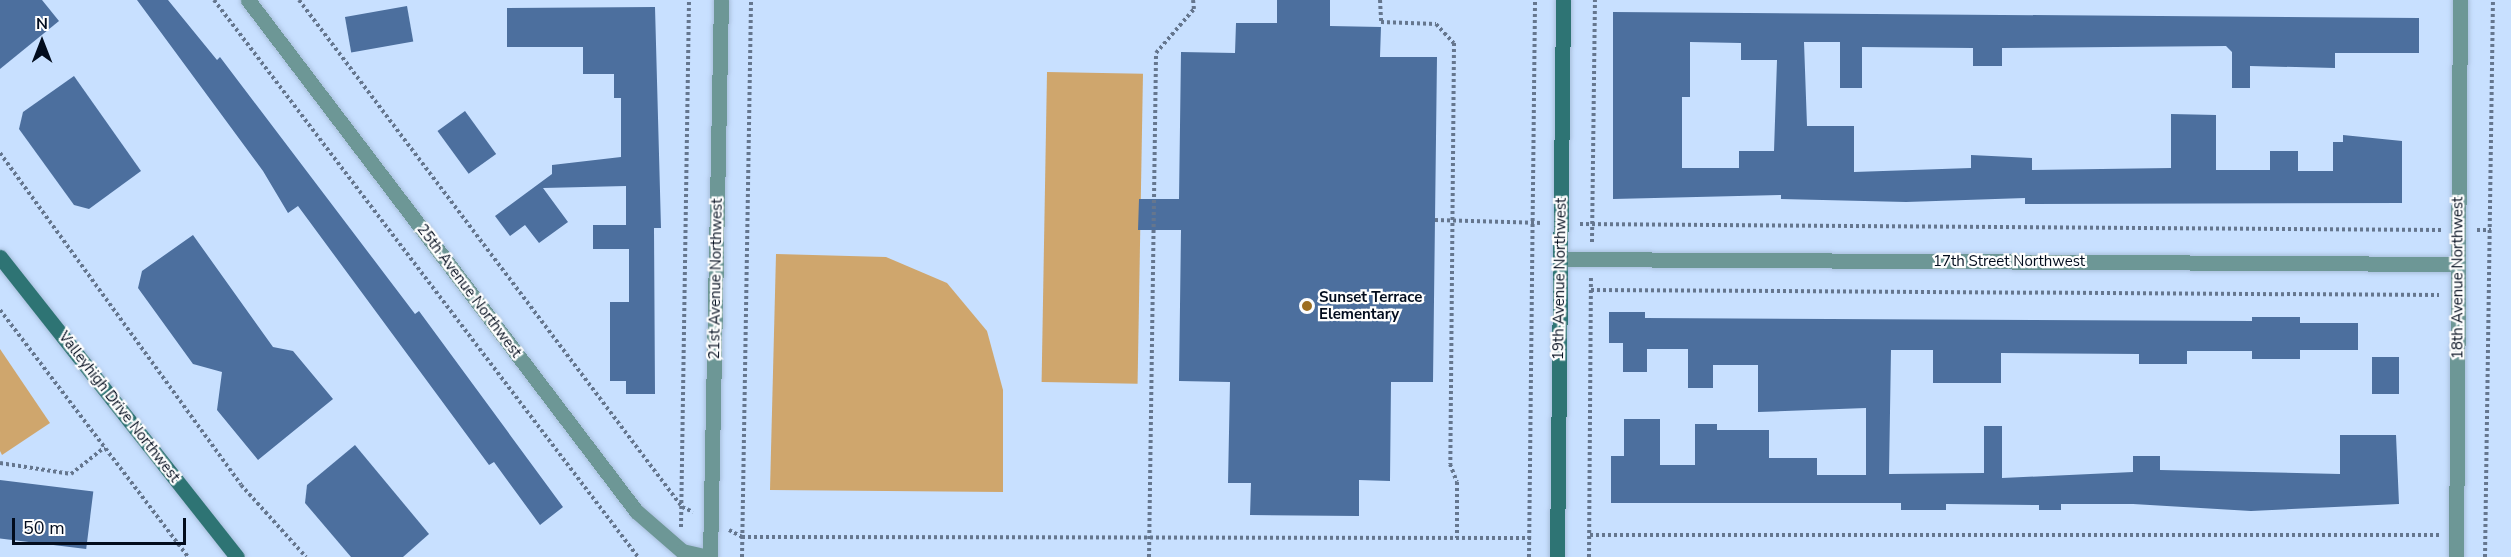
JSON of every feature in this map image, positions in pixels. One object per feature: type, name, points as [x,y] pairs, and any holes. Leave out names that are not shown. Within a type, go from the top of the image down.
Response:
[{"type":"street","name":"25th Avenue Northwest","points":[[248,0],[636,512],[681,550],[709,557]]},
{"type":"street","name":"21st Avenue Northwest","points":[[709,557],[721,0]]},
{"type":"street","name":"19th Avenue Northwest","points":[[1557,557],[1563,0]]},
{"type":"street","name":"18th Avenue Northwest","points":[[2457,557],[2460,0]]},
{"type":"street","name":"Valleyhigh Drive Northwest","points":[[0,257],[237,557]]},
{"type":"street","name":"17th Street Northwest","points":[[1561,260],[2458,264]]},
{"type":"path","points":[[214,0],[638,557]]},
{"type":"path","points":[[299,0],[682,507],[689,0]]},
{"type":"path","points":[[742,557],[752,0]]},
{"type":"path","points":[[1149,557],[1156,53],[1194,9],[1193,0]]},
{"type":"path","points":[[1380,0],[1381,22],[1436,24],[1454,43],[1450,464],[1457,482],[1457,538]]},
{"type":"path","points":[[1529,557],[1535,0]]},
{"type":"path","points":[[1595,0],[1592,224],[2491,230]]},
{"type":"path","points":[[2485,557],[2493,0]]},
{"type":"path","points":[[0,153],[241,485],[306,557]]},
{"type":"path","points":[[1435,220],[1534,224]]},
{"type":"path","points":[[1589,557],[1591,290],[2458,295]]},
{"type":"path","points":[[0,310],[188,557]]},
{"type":"path","points":[[0,463],[71,474],[105,447]]},
{"type":"path","points":[[1590,535],[2457,536]]},
{"type":"path","points":[[742,537],[1531,538]]},
{"type":"shaded area","points":[[1047,72],[1143,74],[1138,384],[1042,382]]},
{"type":"shaded area","points":[[776,254],[886,257],[947,283],[987,331],[1003,390],[1003,492],[770,490]]},
{"type":"shaded area","points":[[0,349],[50,423],[2,455],[0,451]]},
{"type":"building","points":[[0,0],[42,0],[59,21],[0,69]]},
{"type":"building","points":[[137,0],[168,0],[217,60],[220,57],[415,314],[419,311],[563,507],[540,525],[494,462],[489,465],[298,206],[288,213],[263,171]]},
{"type":"building","name":"Sunset Terrace Elementary","points":[[1277,0],[1330,0],[1330,26],[1381,27],[1380,57],[1437,57],[1433,382],[1391,382],[1390,481],[1359,480],[1359,516],[1250,515],[1251,483],[1228,483],[1230,382],[1179,381],[1181,230],[1138,230],[1139,199],[1179,199],[1181,52],[1235,53],[1236,23],[1277,23]]},
{"type":"building","points":[[407,6],[413,41],[351,52],[345,17]]},
{"type":"building","points":[[655,7],[661,228],[654,228],[655,394],[626,394],[626,381],[610,381],[610,302],[629,302],[629,249],[593,249],[593,225],[626,225],[626,186],[543,188],[568,222],[539,243],[525,225],[510,236],[495,216],[552,174],[552,165],[621,157],[621,98],[614,98],[614,74],[583,74],[583,47],[507,47],[507,8]]},
{"type":"building","points":[[1613,12],[2419,18],[2419,53],[2335,53],[2335,68],[2250,66],[2250,88],[2232,88],[2232,52],[2226,46],[2002,48],[2002,66],[1973,66],[1973,48],[1862,47],[1862,88],[1840,88],[1840,42],[1804,42],[1807,126],[1854,126],[1854,172],[1971,168],[1971,155],[2032,158],[2032,170],[2171,168],[2171,114],[2216,115],[2216,170],[2270,170],[2270,151],[2298,151],[2298,171],[2333,171],[2333,142],[2343,142],[2343,135],[2402,141],[2402,203],[2025,204],[2025,198],[1906,202],[1781,199],[1781,195],[1613,199]],"holes":[[[1690,42],[1741,43],[1741,60],[1777,60],[1774,151],[1739,151],[1739,168],[1682,168],[1682,97],[1690,97]]]},
{"type":"building","points":[[74,76],[141,171],[89,209],[74,205],[19,129],[23,112]]},
{"type":"building","points":[[465,111],[496,154],[469,174],[437,131]]},
{"type":"building","points":[[193,235],[273,347],[293,351],[333,399],[258,460],[217,410],[222,372],[193,364],[138,288],[142,271]]},
{"type":"building","points":[[1609,312],[1645,312],[1645,318],[2252,321],[2252,317],[2300,317],[2300,323],[2358,323],[2358,350],[2300,350],[2300,359],[2252,359],[2252,351],[2187,351],[2187,364],[2139,364],[2139,354],[2001,353],[2001,383],[1933,383],[1933,350],[1891,350],[1889,474],[1984,473],[1984,426],[2002,426],[2002,478],[2133,472],[2133,456],[2160,456],[2160,470],[2340,474],[2340,435],[2396,435],[2399,504],[2251,511],[2133,504],[2061,504],[2061,510],[2039,510],[2039,505],[1946,504],[1946,510],[1901,510],[1901,503],[1611,503],[1611,456],[1624,456],[1624,419],[1660,419],[1660,465],[1695,465],[1695,424],[1717,424],[1717,430],[1769,430],[1769,458],[1817,458],[1817,475],[1866,475],[1866,408],[1758,412],[1758,365],[1713,365],[1713,388],[1688,388],[1688,349],[1647,349],[1647,372],[1623,372],[1623,343],[1609,343]]},
{"type":"building","points":[[2372,357],[2399,357],[2399,394],[2372,394]]},
{"type":"building","points":[[355,445],[429,534],[403,557],[351,557],[305,503],[307,485]]},
{"type":"building","points":[[0,480],[93,491],[86,549],[0,538]]},
{"type":"place","name":"Sunset Terrace Elementary","points":[[1307,306]]}]
